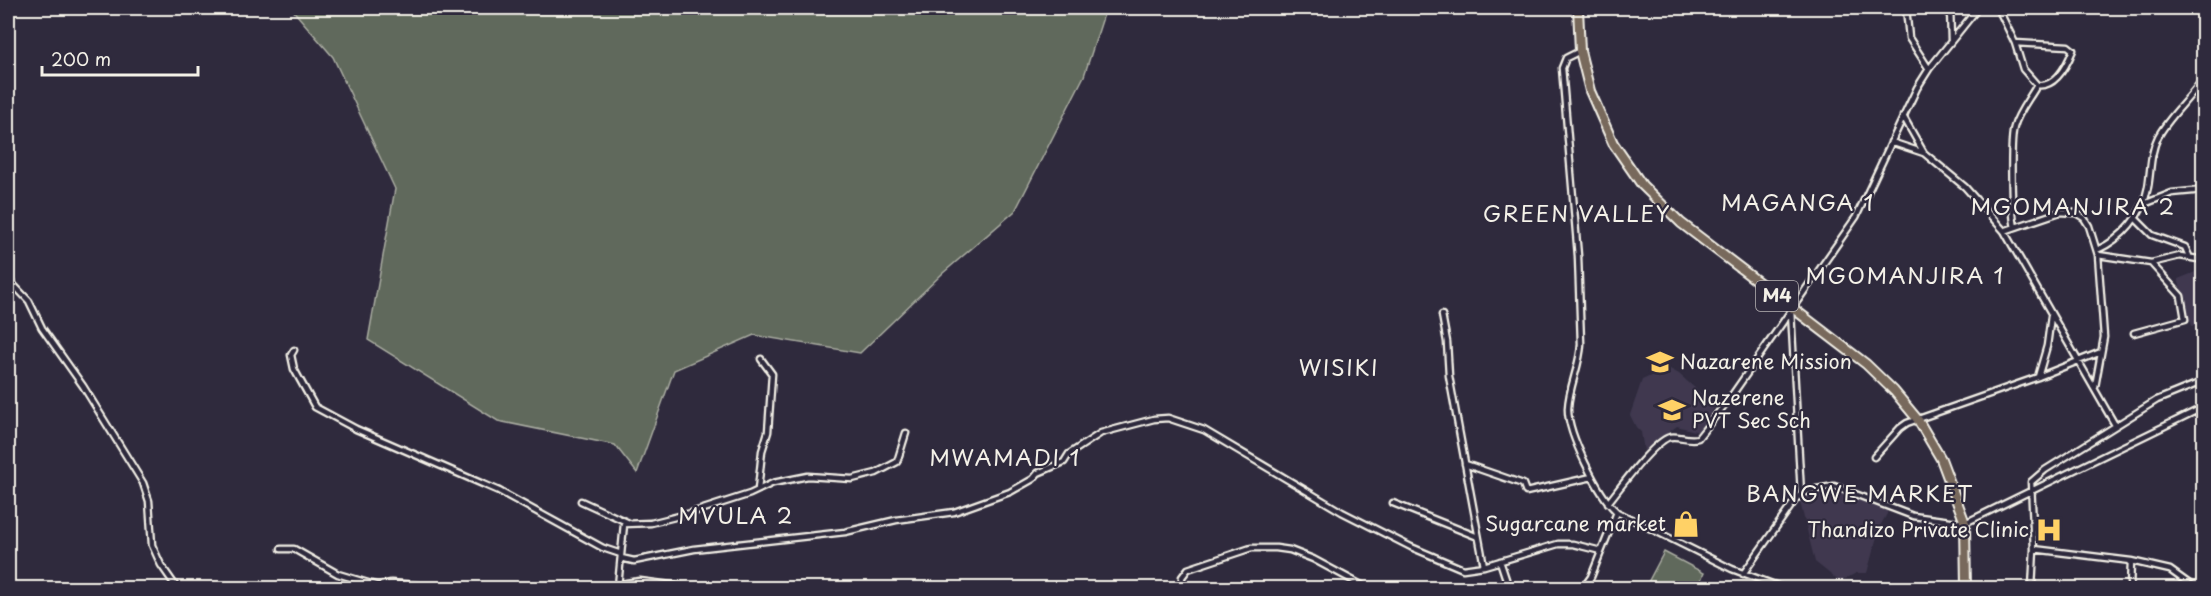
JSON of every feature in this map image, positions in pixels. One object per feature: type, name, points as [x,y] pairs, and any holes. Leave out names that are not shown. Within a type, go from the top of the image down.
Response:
[{"type":"main road","name":"M4","points":[[1578,8],[1580,51],[1590,91],[1601,120],[1617,150],[1642,185],[1682,224],[1866,364],[1894,391],[1918,420],[1941,459],[1965,524],[1966,588]]},
{"type":"street","points":[[1906,8],[1909,38],[1929,69]]},
{"type":"street","points":[[1950,8],[1951,40]]},
{"type":"street","points":[[1608,503],[1638,466],[1665,439],[1671,436],[1695,439],[1700,436],[1730,398],[1861,209],[1903,116],[1929,69],[1978,8]]},
{"type":"street","points":[[1998,8],[2015,43],[2023,69],[2037,85],[2048,85],[2055,80],[2073,48],[2015,43]]},
{"type":"street","points":[[1580,51],[1566,58],[1562,68],[1578,256],[1581,344],[1580,358],[1568,406],[1570,424],[1592,477],[1608,503],[1617,512],[1743,574],[1783,588]]},
{"type":"street","points":[[2098,253],[2117,240],[2144,204],[2151,159],[2158,137],[2204,77]]},
{"type":"street","points":[[2015,227],[2012,213],[2013,134],[2017,118],[2037,85]]},
{"type":"street","points":[[1903,116],[1924,153],[1965,187],[2004,231],[2115,425]]},
{"type":"street","points":[[1891,142],[1924,153]]},
{"type":"street","points":[[2144,204],[2172,193],[2204,190]]},
{"type":"street","points":[[2004,231],[2054,213],[2076,213],[2084,218],[2089,226],[2098,253],[2104,337],[2095,387]]},
{"type":"street","points":[[2135,218],[2152,235],[2185,247],[2189,256]]},
{"type":"street","points":[[2098,253],[2151,263],[2174,256],[2189,256],[2204,260]]},
{"type":"street","points":[[2134,333],[2185,319],[2181,296],[2151,263]]},
{"type":"street","points":[[8,279],[29,301],[42,328],[83,386],[143,483],[149,501],[152,545],[161,566],[177,588]]},
{"type":"street","points":[[1792,309],[1801,494]]},
{"type":"street","points":[[1442,315],[1447,342],[1449,376],[1484,566]]},
{"type":"street","points":[[2038,377],[2047,346],[2052,315]]},
{"type":"street","points":[[294,350],[291,355],[294,369],[315,407],[356,429],[499,492],[603,548],[634,561],[694,549],[845,532],[896,520],[954,512],[1010,492],[1034,480],[1038,473],[1064,462],[1069,454],[1101,433],[1154,418],[1168,417],[1204,430],[1342,512],[1411,547],[1462,569],[1484,566],[1558,544],[1573,544],[1601,551]]},
{"type":"street","points":[[1874,457],[1900,428],[2101,352]]},
{"type":"street","points":[[758,490],[762,451],[769,424],[772,374],[761,359]]},
{"type":"street","points":[[2032,588],[2034,549],[2031,482],[2045,470],[2157,400],[2204,381]]},
{"type":"street","points":[[1743,574],[1801,494],[1811,490],[1834,486],[1913,516],[1965,524],[2204,407]]},
{"type":"street","points":[[581,501],[629,523],[659,522],[723,503],[770,483],[807,476],[847,480],[876,474],[897,462],[906,433]]},
{"type":"street","points":[[1465,464],[1523,484],[1526,492],[1592,477]]},
{"type":"street","points":[[1393,503],[1478,537]]},
{"type":"street","points":[[1583,588],[1591,577],[1617,512]]},
{"type":"street","points":[[618,586],[622,527],[629,523]]},
{"type":"street","points":[[1181,588],[1182,577],[1188,568],[1251,548],[1268,547],[1290,550],[1313,559],[1367,588]]},
{"type":"street","points":[[281,549],[294,549],[338,574],[378,587],[391,583],[449,588]]},
{"type":"street","points":[[2034,549],[2132,561],[2170,570],[2195,588]]},
{"type":"street","points":[[1500,561],[1509,588]]},
{"type":"street","points":[[2130,588],[2132,561]]},
{"type":"street","points":[[1590,588],[1591,577]]},
{"type":"street","points":[[610,588],[640,581],[694,588]]},
{"type":"street","points":[[1757,588],[1763,582]]},
{"type":"shaded area","points":[[2203,269],[2203,321],[2192,326],[2178,279]]},
{"type":"shaded area","name":"Nazerene PVT Sec Sch","points":[[1668,368],[1679,374],[1715,406],[1698,432],[1677,426],[1644,451],[1641,432],[1630,415],[1642,380]]},
{"type":"shaded area","points":[[1834,485],[1875,495],[1888,502],[1887,514],[1880,526],[1867,573],[1856,573],[1840,582],[1815,562],[1799,498],[1815,487]]},
{"type":"green space","points":[[291,8],[1106,8],[1084,76],[1015,211],[943,273],[860,353],[754,335],[674,370],[637,473],[615,445],[498,421],[368,340],[395,189],[333,57]]},
{"type":"green space","points":[[1664,552],[1704,573],[1697,588],[1645,588]]},
{"type":"place","name":"Nazarene Mission","points":[[1660,362]]},
{"type":"place","name":"Nazerene PVT Sec Sch","points":[[1672,410]]},
{"type":"place","name":"Sugarcane market","points":[[1686,524]]},
{"type":"place","name":"Thandizo Private Clinic","points":[[2049,530]]},
{"type":"district","name":"MAGANGA 1","points":[[1798,203]]},
{"type":"district","name":"MGOMANJIRA 2","points":[[2073,207]]},
{"type":"district","name":"GREEN VALLEY","points":[[1577,214]]},
{"type":"district","name":"MGOMANJIRA 1","points":[[1905,276]]},
{"type":"district","name":"WISIKI","points":[[1339,368]]},
{"type":"district","name":"MWAMADI 1","points":[[1005,458]]},
{"type":"district","name":"BANGWE MARKET","points":[[1860,494]]},
{"type":"district","name":"MVULA 2","points":[[736,516]]}]
